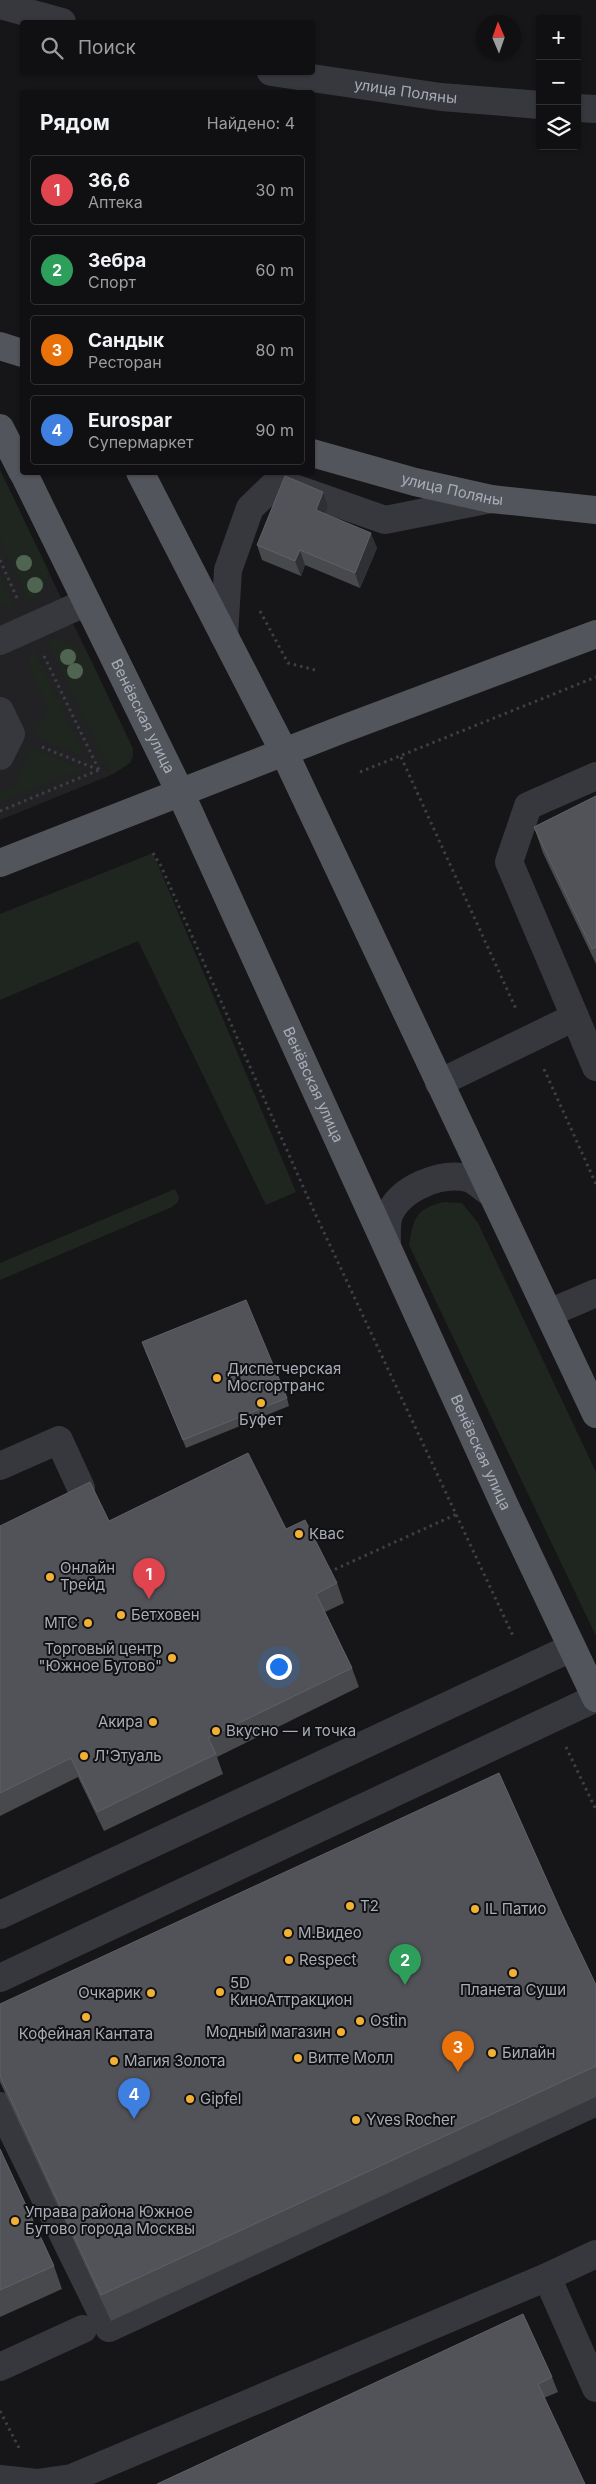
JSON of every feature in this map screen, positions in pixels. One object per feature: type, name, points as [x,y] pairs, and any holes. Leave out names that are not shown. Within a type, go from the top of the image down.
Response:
[{"type":"main road","points":[[0,346],[20,352]]},
{"type":"main road","name":"Венёвская улица","points":[[0,428],[20,466]]},
{"type":"main road","name":"улица Поляны","points":[[315,454],[415,482],[491,499],[596,510]]},
{"type":"main road","name":"Венёвская улица","points":[[24,475],[180,792],[571,1648],[596,1698]]},
{"type":"main road","points":[[142,475],[284,752],[596,1414]]},
{"type":"main road","points":[[0,864],[180,792],[596,634]]},
{"type":"street","points":[[0,5],[55,20]]},
{"type":"street","name":"улица Поляны","points":[[291,75],[441,97],[536,105]]},
{"type":"street","points":[[581,108],[596,109]]},
{"type":"street","points":[[224,636],[228,570],[250,508],[277,482],[385,520],[491,499]]},
{"type":"street","points":[[0,641],[87,602]]},
{"type":"street","points":[[596,776],[528,806],[509,862],[596,1066]]},
{"type":"street","points":[[439,1083],[576,1017]]},
{"type":"street","points":[[387,1242],[389,1216],[400,1199],[421,1184],[447,1177],[469,1178],[491,1193]]},
{"type":"street","points":[[549,1313],[596,1292]]},
{"type":"street","points":[[0,1466],[58,1440],[80,1488]]},
{"type":"street","points":[[0,1915],[571,1648]]},
{"type":"street","points":[[0,1978],[596,1698]]},
{"type":"street","points":[[0,2106],[109,2328],[596,2102]]},
{"type":"street","points":[[0,2479],[37,2483],[71,2482],[547,2277],[596,2254]]},
{"type":"street","points":[[547,2277],[596,2388]]},
{"type":"street","points":[[0,2368],[83,2329]]},
{"type":"path","points":[[0,560],[99,770]]},
{"type":"path","points":[[360,772],[596,677]]},
{"type":"path","points":[[4,734],[99,770]]},
{"type":"path","points":[[401,757],[596,1184]]},
{"type":"path","points":[[0,811],[99,770]]},
{"type":"path","points":[[152,853],[161,866],[313,1209],[457,1514],[329,1572]]},
{"type":"shaded area","points":[[0,470],[133,749],[133,756],[130,763],[111,775],[0,820]]},
{"type":"shaded area","points":[[0,470],[49,572],[43,589],[30,604],[0,539]]},
{"type":"shaded area","points":[[0,575],[16,609],[0,603]]},
{"type":"shaded area","points":[[55,639],[66,641],[88,654],[133,749],[130,763],[111,775],[47,641]]},
{"type":"shaded area","points":[[34,649],[85,757],[35,736],[48,705],[30,669],[30,655]]},
{"type":"shaded area","points":[[30,747],[82,769],[0,802],[0,792],[14,787]]},
{"type":"shaded area","points":[[153,853],[296,1192],[266,1205],[138,941],[0,1000],[0,914]]},
{"type":"shaded area","points":[[175,1189],[179,1197],[178,1202],[172,1207],[0,1280],[0,1263]]},
{"type":"shaded area","points":[[444,1202],[462,1203],[478,1223],[596,1472],[596,1636],[409,1245],[412,1228],[418,1216],[427,1208]]},
{"type":"building","points":[[285,476],[323,492],[316,510],[371,533],[355,573],[300,550],[295,561],[257,545]]},
{"type":"building","points":[[596,796],[596,947],[592,949],[534,827]]},
{"type":"building","name":"Диспетчерская Мосгортранс","points":[[246,1300],[287,1398],[183,1440],[142,1342]]},
{"type":"building","name":"Торговый центр \"Южное Бутово\"","points":[[248,1453],[286,1529],[305,1520],[337,1583],[316,1594],[352,1668],[208,1738],[216,1754],[97,1812],[71,1758],[0,1793],[0,1526],[90,1482],[109,1521]]},
{"type":"building","name":"Витте Молл","points":[[499,1773],[596,1985],[596,2066],[101,2295],[0,2076],[0,2004]]},
{"type":"building","name":"Управа района Южное Бутово города Москвы","points":[[0,2149],[54,2266],[0,2290]]},
{"type":"building","points":[[523,2314],[552,2377],[538,2384],[585,2484],[157,2484]]},
{"type":"place","name":"Диспетчерская Мосгортранс","points":[[217,1378]]},
{"type":"place","name":"Буфет","points":[[261,1403]]},
{"type":"place","name":"Квас","points":[[299,1534]]},
{"type":"place","name":"Онлайн Трейд","points":[[50,1577]]},
{"type":"place","name":"36,6","points":[[149,1599]]},
{"type":"place","name":"Бетховен","points":[[121,1615]]},
{"type":"place","name":"МТС","points":[[88,1623]]},
{"type":"place","name":"Торговый центр \"Южное Бутово\"","points":[[172,1658]]},
{"type":"place","name":"Акира","points":[[153,1722]]},
{"type":"place","name":"Вкусно — и точка","points":[[216,1731]]},
{"type":"place","name":"Л'Этуаль","points":[[84,1756]]},
{"type":"place","name":"T2","points":[[350,1906]]},
{"type":"place","name":"IL Патио","points":[[475,1909]]},
{"type":"place","name":"М.Видео","points":[[288,1933]]},
{"type":"place","name":"Respect","points":[[289,1960]]},
{"type":"place","name":"Планета Суши","points":[[513,1973]]},
{"type":"place","name":"Зебра","points":[[405,1985]]},
{"type":"place","name":"5D КиноАттракцион","points":[[220,1992]]},
{"type":"place","name":"Очкарик","points":[[151,1993]]},
{"type":"place","name":"Кофейная Кантата","points":[[86,2017]]},
{"type":"place","name":"Ostin","points":[[360,2021]]},
{"type":"place","name":"Модный магазин","points":[[341,2032]]},
{"type":"place","name":"Билайн","points":[[492,2053]]},
{"type":"place","name":"Витте Молл","points":[[298,2058]]},
{"type":"place","name":"Магия Золота","points":[[114,2061]]},
{"type":"place","name":"Сандык","points":[[458,2072]]},
{"type":"place","name":"Gipfel","points":[[190,2099]]},
{"type":"place","name":"Eurospar","points":[[134,2119]]},
{"type":"place","name":"Yves Rocher","points":[[356,2120]]},
{"type":"place","name":"Управа района Южное Бутово города Москвы","points":[[15,2221]]}]
